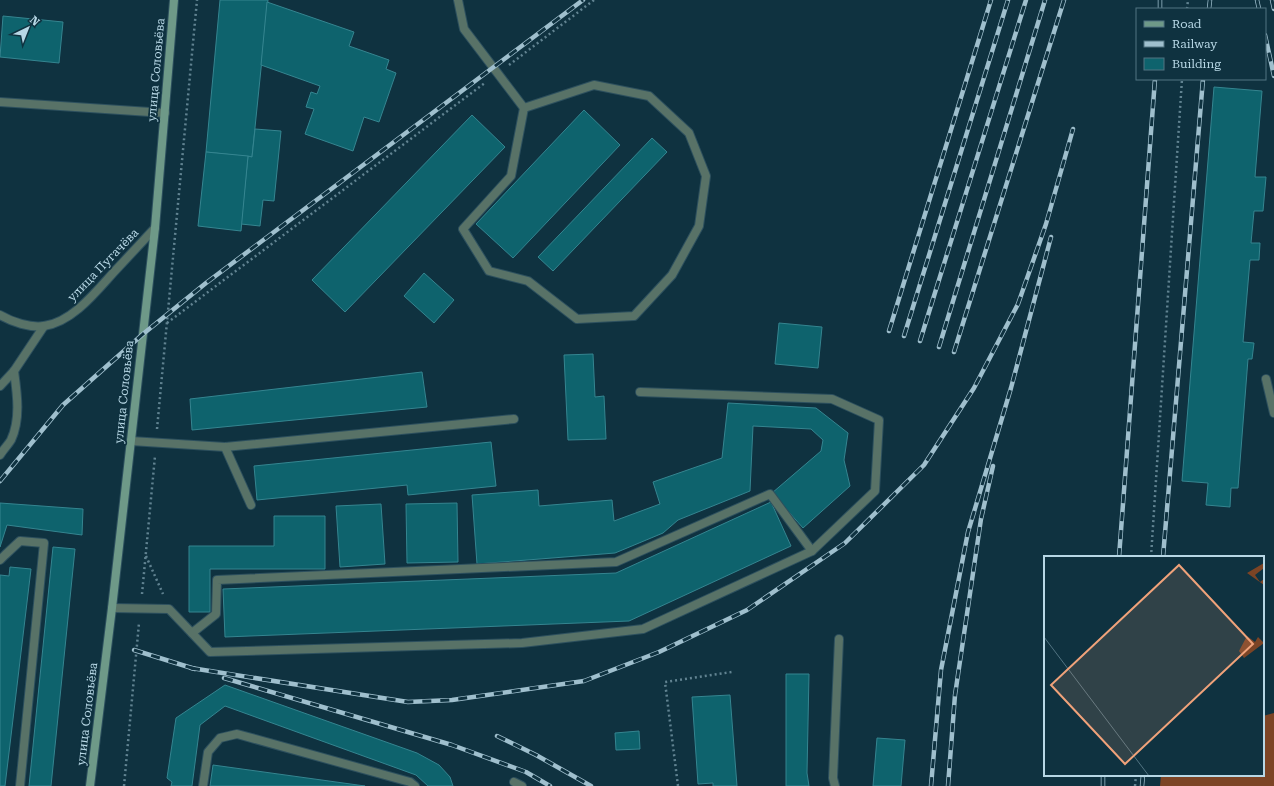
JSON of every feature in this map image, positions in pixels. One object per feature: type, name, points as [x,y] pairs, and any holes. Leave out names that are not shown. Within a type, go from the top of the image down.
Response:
[{"type":"street","name":"улица Соловьёва","points":[[90,786],[112,608],[155,228],[174,0]]},
{"type":"street","points":[[458,0],[464,29],[524,108],[511,176],[463,229],[489,271],[528,281],[577,319],[634,316],[672,275],[699,226],[706,176],[689,133],[649,96],[594,85],[524,108]]},
{"type":"street","points":[[0,102],[164,113]]},
{"type":"street","name":"улица Пугачёва","points":[[0,316],[21,324],[44,326],[62,320],[83,305],[155,228]]},
{"type":"street","points":[[0,386],[14,371],[44,326]]},
{"type":"street","points":[[0,455],[11,440],[16,422],[17,393],[14,371]]},
{"type":"street","points":[[1266,379],[1274,413]]},
{"type":"street","points":[[112,608],[169,609],[210,652],[522,643],[643,629],[812,551],[875,491],[879,420],[832,399],[640,392]]},
{"type":"street","points":[[131,441],[225,447],[514,419]]},
{"type":"street","points":[[225,447],[251,505]]},
{"type":"street","points":[[192,633],[216,614],[217,580],[616,562],[770,494],[812,551]]},
{"type":"street","points":[[0,560],[20,541],[44,543],[20,786]]},
{"type":"street","points":[[835,786],[834,778],[839,639]]},
{"type":"street","points":[[203,786],[208,752],[220,738],[237,734],[410,782],[415,786]]},
{"type":"street","points":[[510,784],[522,786]]},
{"type":"path","points":[[124,786],[197,0]]},
{"type":"path","points":[[167,323],[594,0]]},
{"type":"path","points":[[1151,556],[1182,80]]},
{"type":"path","points":[[146,556],[169,609]]},
{"type":"path","points":[[678,786],[665,682],[732,672]]},
{"type":"path","points":[[1135,786],[1136,776]]},
{"type":"shaded area","points":[[1274,713],[1274,786],[1160,786],[1161,776],[1264,776],[1264,716]]},
{"type":"building","points":[[220,0],[268,0],[252,157],[206,152]]},
{"type":"building","points":[[267,2],[354,32],[349,46],[389,60],[386,69],[396,73],[379,122],[364,117],[353,151],[305,134],[314,109],[306,107],[311,92],[317,94],[320,86],[261,65]]},
{"type":"building","points":[[3,16],[63,22],[59,63],[0,57]]},
{"type":"building","points":[[1214,87],[1262,91],[1255,177],[1266,177],[1263,211],[1254,211],[1251,243],[1260,243],[1259,260],[1250,260],[1243,342],[1254,343],[1252,359],[1248,359],[1238,488],[1231,488],[1230,507],[1206,505],[1208,483],[1182,481]]},
{"type":"building","points":[[584,110],[620,145],[513,258],[476,224]]},
{"type":"building","points":[[472,115],[505,147],[345,312],[312,280]]},
{"type":"building","points":[[255,129],[281,131],[274,201],[263,200],[260,226],[241,224],[248,156],[252,157]]},
{"type":"building","points":[[652,138],[667,152],[553,271],[538,257]]},
{"type":"building","points":[[206,152],[248,156],[241,231],[198,226]]},
{"type":"building","points":[[424,273],[454,300],[434,323],[404,296]]},
{"type":"building","points":[[779,323],[822,327],[818,368],[775,364]]},
{"type":"building","points":[[593,354],[595,397],[604,396],[606,439],[568,440],[564,355]]},
{"type":"building","points":[[422,372],[427,407],[192,430],[190,399]]},
{"type":"building","points":[[728,403],[816,408],[848,433],[844,460],[850,486],[803,528],[772,493],[821,451],[823,440],[811,429],[753,426],[750,491],[678,520],[663,533],[615,553],[477,564],[472,495],[538,490],[539,506],[612,500],[614,521],[660,504],[653,482],[722,458]]},
{"type":"building","points":[[491,442],[496,486],[408,495],[407,485],[257,500],[254,466]]},
{"type":"building","points":[[771,502],[791,546],[629,621],[225,637],[223,589],[616,573]]},
{"type":"building","points":[[0,503],[83,509],[82,535],[7,525],[0,547]]},
{"type":"building","points":[[457,503],[458,562],[407,563],[406,504]]},
{"type":"building","points":[[381,504],[385,564],[340,567],[336,506]]},
{"type":"building","points":[[274,516],[325,516],[325,569],[210,569],[210,612],[189,612],[189,546],[274,546]]},
{"type":"building","points":[[53,547],[75,549],[51,786],[29,786]]},
{"type":"building","points":[[10,567],[31,569],[5,786],[0,786],[0,575],[9,576]]},
{"type":"building","points":[[786,674],[809,674],[807,773],[809,786],[786,786]]},
{"type":"building","points":[[225,685],[417,753],[439,765],[450,777],[453,786],[428,786],[416,775],[225,706],[200,725],[192,786],[171,786],[172,782],[167,778],[176,718]]},
{"type":"building","points":[[730,695],[737,786],[713,786],[713,783],[698,784],[692,697]]},
{"type":"building","points":[[639,731],[640,749],[616,750],[615,733]]},
{"type":"building","points":[[877,738],[905,740],[901,786],[873,786]]},
{"type":"building","points":[[213,765],[365,786],[210,786]]},
{"type":"railway","points":[[0,481],[63,405],[143,334],[206,283],[583,0]]},
{"type":"railway","points":[[889,331],[991,0]]},
{"type":"railway","points":[[904,336],[1008,0]]},
{"type":"railway","points":[[920,341],[1026,0]]},
{"type":"railway","points":[[939,347],[1045,0]]},
{"type":"railway","points":[[954,352],[1064,0]]},
{"type":"railway","points":[[1160,0],[1160,8]]},
{"type":"railway","points":[[1209,8],[1210,0]]},
{"type":"railway","points":[[1257,0],[1259,8]]},
{"type":"railway","points":[[1272,0],[1274,9]]},
{"type":"railway","points":[[1266,40],[1274,76]]},
{"type":"railway","points":[[1119,556],[1155,80]]},
{"type":"railway","points":[[1163,556],[1203,80]]},
{"type":"railway","points":[[191,668],[408,702],[452,700],[584,681],[659,652],[747,610],[845,543],[924,465],[974,388],[1018,304],[1046,224],[1073,129]]},
{"type":"railway","points":[[931,786],[941,670],[968,532],[1011,388],[1051,237]]},
{"type":"railway","points":[[948,786],[955,695],[981,519],[993,466]]},
{"type":"railway","points":[[134,650],[195,669]]},
{"type":"railway","points":[[224,678],[452,745],[526,772],[550,786]]},
{"type":"railway","points":[[497,736],[536,755],[591,786]]},
{"type":"railway","points":[[1103,776],[1103,786]]},
{"type":"railway","points":[[1142,786],[1143,776]]}]
